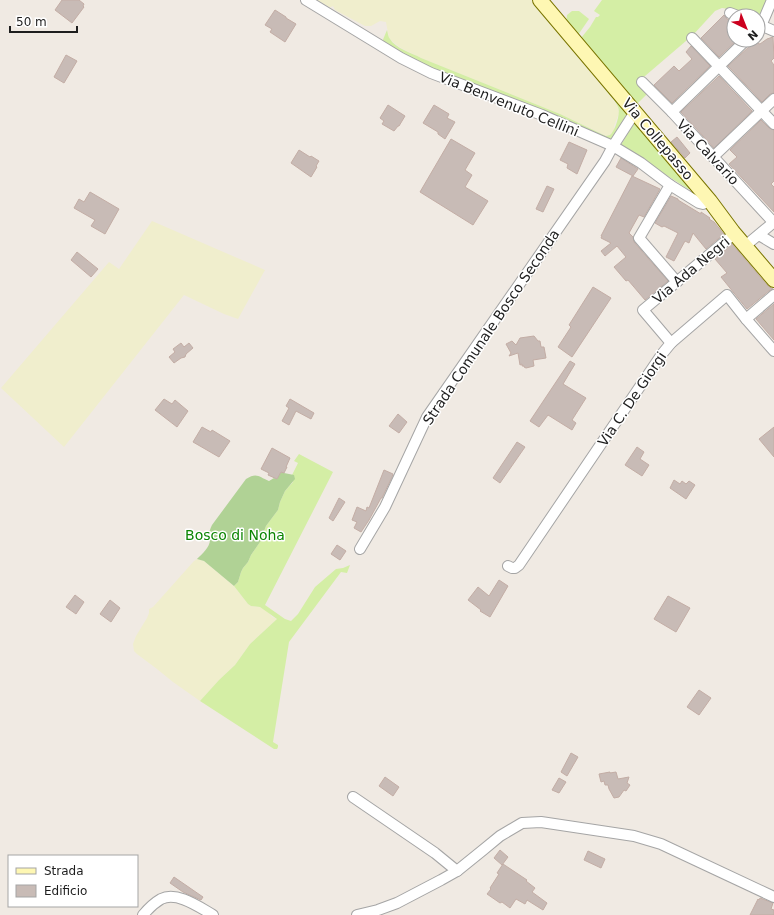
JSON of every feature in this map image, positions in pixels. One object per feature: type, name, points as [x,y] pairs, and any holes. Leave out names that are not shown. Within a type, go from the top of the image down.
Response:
[{"type":"street","name":"Via Benvenuto Cellini","points":[[306,0],[420,68],[542,115],[613,146],[641,163],[670,185],[699,204],[710,201]]},
{"type":"street","name":"Via Collepasso","points":[[540,0],[710,201],[734,234],[774,280]]},
{"type":"street","points":[[766,12],[772,0]]},
{"type":"street","points":[[692,38],[774,124]]},
{"type":"street","points":[[672,112],[738,48]]},
{"type":"street","name":"Via Calvario","points":[[642,82],[672,112],[713,158],[774,222],[745,246]]},
{"type":"street","points":[[713,158],[774,99]]},
{"type":"street","name":"Strada Comunale Bosco Seconda","points":[[360,549],[385,507],[427,417],[605,161],[635,112]]},
{"type":"street","points":[[670,185],[640,238],[677,282]]},
{"type":"street","name":"Via Ada Negri","points":[[671,343],[643,310],[734,234]]},
{"type":"street","points":[[759,235],[774,244]]},
{"type":"street","name":"Via C. De Giorgi","points":[[508,566],[515,568],[519,565],[662,354],[671,343],[727,295],[774,351]]},
{"type":"street","points":[[746,319],[774,295]]},
{"type":"street","points":[[353,797],[435,853],[457,870]]},
{"type":"street","points":[[357,915],[398,903],[457,870],[500,836],[522,823],[541,822],[634,836],[661,844],[774,898]]},
{"type":"street","points":[[143,915],[151,906],[162,898],[176,896],[213,915]]},
{"type":"shaded area","points":[[317,0],[531,0],[599,80],[618,107],[619,113],[614,126],[614,131],[607,136],[560,114],[421,58],[401,48],[389,38],[386,22],[380,21],[371,26],[365,26],[335,10],[333,6],[329,7]]},
{"type":"shaded area","points":[[152,221],[265,270],[238,319],[184,295],[64,447],[1,388],[109,262],[119,269]]},
{"type":"shaded area","points":[[197,559],[204,561],[234,586],[248,604],[251,606],[260,607],[267,611],[272,617],[277,619],[250,644],[235,665],[200,701],[137,654],[134,651],[133,644],[147,618],[149,609],[153,607]]},
{"type":"green space","points":[[602,0],[767,0],[764,8],[722,8],[715,11],[693,35],[638,82],[647,94],[635,106],[581,38],[596,17],[600,15],[594,11]]},
{"type":"green space","points":[[572,11],[579,11],[589,19],[578,35],[566,23],[567,15]]},
{"type":"green space","points":[[544,15],[559,29],[627,113],[624,121],[613,138],[610,140],[415,61],[382,42],[387,30],[392,42],[400,48],[421,58],[560,114],[606,136],[610,135],[617,122],[619,110],[617,104],[591,70]]},
{"type":"green space","points":[[634,123],[691,189],[688,189],[623,147],[621,144]]},
{"type":"green space","points":[[299,454],[333,472],[265,605],[285,619],[291,621],[298,614],[315,587],[336,569],[350,565],[347,573],[341,572],[289,642],[273,742],[278,745],[278,747],[277,749],[274,749],[200,701],[235,665],[250,644],[277,619],[260,607],[251,606],[248,604],[234,586],[238,582],[243,568],[260,542],[266,526],[278,510],[285,491],[293,482],[294,475],[292,475],[298,463],[294,461]]},
{"type":"green space","name":"Bosco di Noha","points":[[281,472],[294,475],[295,479],[285,491],[278,510],[266,526],[260,542],[243,568],[238,582],[234,586],[204,561],[197,559],[210,543],[210,531],[212,525],[246,479],[255,476],[269,481],[274,478],[277,479]]},
{"type":"building","points":[[62,0],[79,0],[84,4],[84,7],[72,23],[55,10]]},
{"type":"building","points":[[275,10],[296,24],[285,42],[270,32],[272,29],[265,25]]},
{"type":"building","points":[[724,15],[726,18],[726,48],[729,48],[719,57],[701,38]]},
{"type":"building","points":[[773,37],[774,58],[771,61],[774,65],[774,93],[770,94],[762,102],[728,66],[748,48],[766,48],[767,39]]},
{"type":"building","points":[[691,46],[710,66],[672,103],[654,85],[674,66],[679,71],[692,59],[686,52]]},
{"type":"building","points":[[66,55],[77,61],[64,83],[54,77]]},
{"type":"building","points":[[719,76],[752,111],[714,148],[681,112]]},
{"type":"building","points":[[388,105],[405,116],[394,131],[382,124],[384,121],[380,118]]},
{"type":"building","points":[[434,105],[449,114],[447,118],[455,122],[445,139],[438,134],[438,132],[423,123]]},
{"type":"building","points":[[761,120],[769,128],[774,130],[774,181],[771,184],[774,187],[774,212],[729,164],[737,157],[730,150]]},
{"type":"building","points":[[677,137],[690,153],[685,158],[671,142]]},
{"type":"building","points":[[451,139],[475,153],[465,170],[472,175],[465,187],[488,201],[473,225],[420,192]]},
{"type":"building","points":[[569,142],[587,150],[577,174],[567,168],[568,164],[560,160]]},
{"type":"building","points":[[299,150],[319,161],[311,177],[291,163]]},
{"type":"building","points":[[621,158],[638,169],[633,176],[616,167]]},
{"type":"building","points":[[632,176],[660,189],[644,217],[639,215],[629,233],[633,237],[634,242],[668,281],[645,300],[628,280],[626,281],[614,267],[626,257],[617,246],[605,256],[601,251],[611,243],[601,238],[601,236]]},
{"type":"building","points":[[547,186],[554,189],[543,212],[536,209]]},
{"type":"building","points":[[90,192],[119,209],[105,234],[91,226],[95,220],[74,208],[79,199],[84,202]]},
{"type":"building","points":[[671,196],[710,218],[709,219],[714,222],[724,234],[706,249],[693,233],[689,243],[685,241],[674,261],[666,257],[678,233],[655,223]]},
{"type":"building","points":[[732,244],[768,286],[773,289],[747,309],[721,277],[727,273],[715,259]]},
{"type":"building","points":[[77,252],[98,269],[91,277],[71,260]]},
{"type":"building","points":[[593,287],[611,298],[572,357],[558,347],[571,327],[569,325]]},
{"type":"building","points":[[774,304],[774,340],[756,319]]},
{"type":"building","points":[[534,336],[538,341],[540,341],[541,347],[544,347],[546,358],[533,360],[534,366],[526,368],[522,366],[522,364],[520,365],[518,353],[509,356],[511,353],[506,344],[512,341],[516,345],[520,338]]},
{"type":"building","points":[[181,343],[184,347],[189,343],[193,348],[186,354],[185,357],[174,363],[169,357],[175,352],[173,349]]},
{"type":"building","points":[[570,361],[575,364],[563,384],[586,398],[572,420],[576,423],[572,430],[548,415],[539,427],[530,421]]},
{"type":"building","points":[[164,399],[172,404],[175,400],[188,411],[177,427],[155,410]]},
{"type":"building","points":[[290,399],[314,413],[311,419],[296,411],[289,425],[282,421],[289,408],[286,406]]},
{"type":"building","points":[[398,414],[407,422],[399,433],[389,426]]},
{"type":"building","points":[[202,427],[211,432],[212,430],[230,441],[219,457],[193,442]]},
{"type":"building","points":[[774,427],[774,457],[759,439]]},
{"type":"building","points":[[517,442],[525,447],[500,483],[493,478]]},
{"type":"building","points":[[637,447],[644,452],[640,459],[649,465],[642,476],[625,465]]},
{"type":"building","points":[[272,448],[290,458],[284,473],[281,472],[277,479],[268,475],[269,473],[261,469]]},
{"type":"building","points":[[384,470],[393,474],[392,477],[382,498],[361,532],[354,528],[357,522],[352,520],[357,507],[366,511],[367,507],[369,508]]},
{"type":"building","points":[[674,480],[680,484],[682,481],[686,484],[689,481],[695,485],[686,499],[670,488]]},
{"type":"building","points":[[339,498],[345,502],[333,521],[329,518]]},
{"type":"building","points":[[337,545],[346,551],[340,560],[331,554]]},
{"type":"building","points":[[499,580],[508,586],[490,617],[480,611],[481,610],[468,600],[478,587],[489,596]]},
{"type":"building","points":[[75,595],[84,602],[76,614],[66,607]]},
{"type":"building","points":[[668,596],[690,608],[676,632],[654,619]]},
{"type":"building","points":[[110,600],[120,608],[111,622],[100,614]]},
{"type":"building","points":[[699,690],[711,698],[699,715],[687,707]]},
{"type":"building","points":[[571,753],[578,757],[567,776],[561,772]]},
{"type":"building","points":[[616,772],[618,779],[629,777],[627,783],[630,785],[619,797],[614,798],[608,785],[605,785],[604,781],[601,782],[599,774]]},
{"type":"building","points":[[385,777],[399,787],[393,796],[379,786]]},
{"type":"building","points":[[559,778],[566,782],[559,793],[552,790]]},
{"type":"building","points":[[500,850],[508,857],[502,865],[494,858]]},
{"type":"building","points":[[588,851],[605,859],[601,868],[584,860]]},
{"type":"building","points":[[503,864],[527,880],[526,881],[535,888],[532,892],[547,903],[543,910],[527,900],[525,904],[516,899],[510,908],[487,894]]},
{"type":"building","points":[[174,877],[203,897],[201,900],[183,892],[170,883]]},
{"type":"building","points":[[760,898],[773,903],[771,909],[774,910],[774,915],[750,915],[758,899],[759,900]]}]
